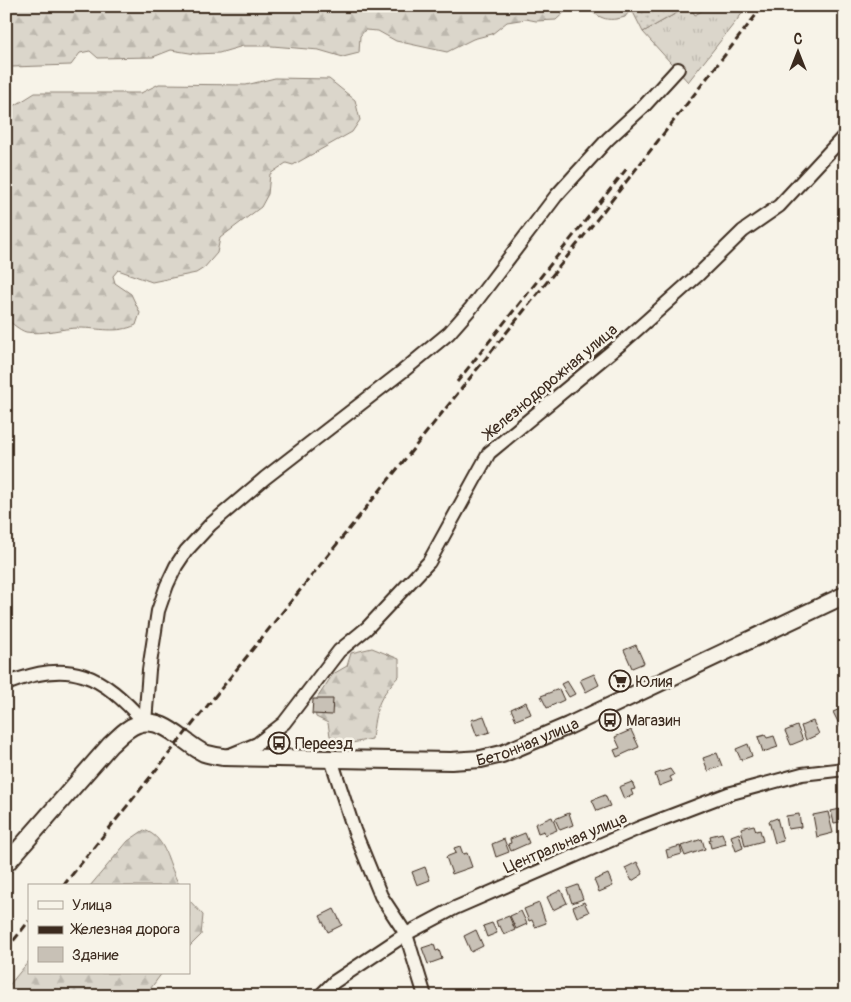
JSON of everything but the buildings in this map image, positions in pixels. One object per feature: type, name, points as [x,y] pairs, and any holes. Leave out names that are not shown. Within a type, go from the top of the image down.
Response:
[{"type":"main road","name":"Бетонная улица","points":[[216,756],[468,761],[502,754],[568,726],[845,595]]},
{"type":"main road","points":[[6,864],[110,745],[129,728],[145,723],[155,723],[163,726],[202,752],[216,756]]},
{"type":"street","points":[[145,723],[149,670],[158,611],[167,585],[186,551],[210,525],[265,478],[403,371],[449,332],[471,308],[556,196],[608,139],[644,106],[678,69]]},
{"type":"street","name":"Железнодорожная улица","points":[[216,756],[257,744],[284,723],[339,651],[367,628],[429,562],[489,453],[623,342],[699,274],[743,231],[779,206],[845,135]]},
{"type":"street","points":[[6,684],[22,678],[50,672],[79,673],[102,683],[126,702],[145,723]]},
{"type":"street","points":[[331,758],[354,830],[382,896],[406,934],[425,996]]},
{"type":"street","name":"Центральная улица","points":[[320,996],[334,982],[406,934],[455,908],[639,828],[728,794],[802,774],[845,770]]},
{"type":"green space","points":[[6,6],[579,6],[570,7],[556,20],[536,21],[526,19],[507,22],[492,34],[473,39],[447,52],[396,41],[378,31],[365,30],[360,36],[359,53],[343,57],[319,50],[272,46],[243,46],[219,53],[196,54],[171,50],[153,57],[98,58],[90,51],[80,53],[71,65],[12,67],[6,66]]},
{"type":"green space","points":[[580,6],[633,6],[625,17],[605,19]]},
{"type":"green space","points":[[633,6],[689,6],[643,32],[631,8]]},
{"type":"green space","points":[[689,6],[695,15],[710,6],[748,6],[688,82],[643,32]]},
{"type":"green space","points":[[275,78],[329,79],[355,100],[360,120],[352,132],[293,165],[286,163],[270,174],[268,194],[261,207],[220,238],[217,253],[204,268],[196,273],[152,282],[118,270],[113,276],[115,283],[131,294],[140,313],[136,325],[115,330],[79,328],[33,333],[23,331],[6,319],[6,111],[35,93],[141,93],[159,84],[246,85]]},
{"type":"green space","points":[[372,648],[399,659],[399,676],[386,691],[379,704],[372,739],[347,744],[330,736],[328,723],[316,717],[314,703],[333,674],[347,666],[351,653]]},
{"type":"green space","points":[[144,830],[158,839],[163,846],[179,884],[92,884],[128,841]]},
{"type":"green space","points":[[190,901],[203,915],[201,935],[190,946]]},
{"type":"green space","points":[[28,962],[28,974],[161,974],[145,996],[6,996],[6,989]]},
{"type":"railway","points":[[65,884],[587,232],[763,6]]},
{"type":"railway","points":[[457,382],[628,167]]},
{"type":"railway","points":[[6,950],[28,922]]},
{"type":"place","name":"Юлия","points":[[620,681]]},
{"type":"place","name":"Магазин","points":[[610,720]]},
{"type":"place","name":"Переезд","points":[[279,743]]}]
